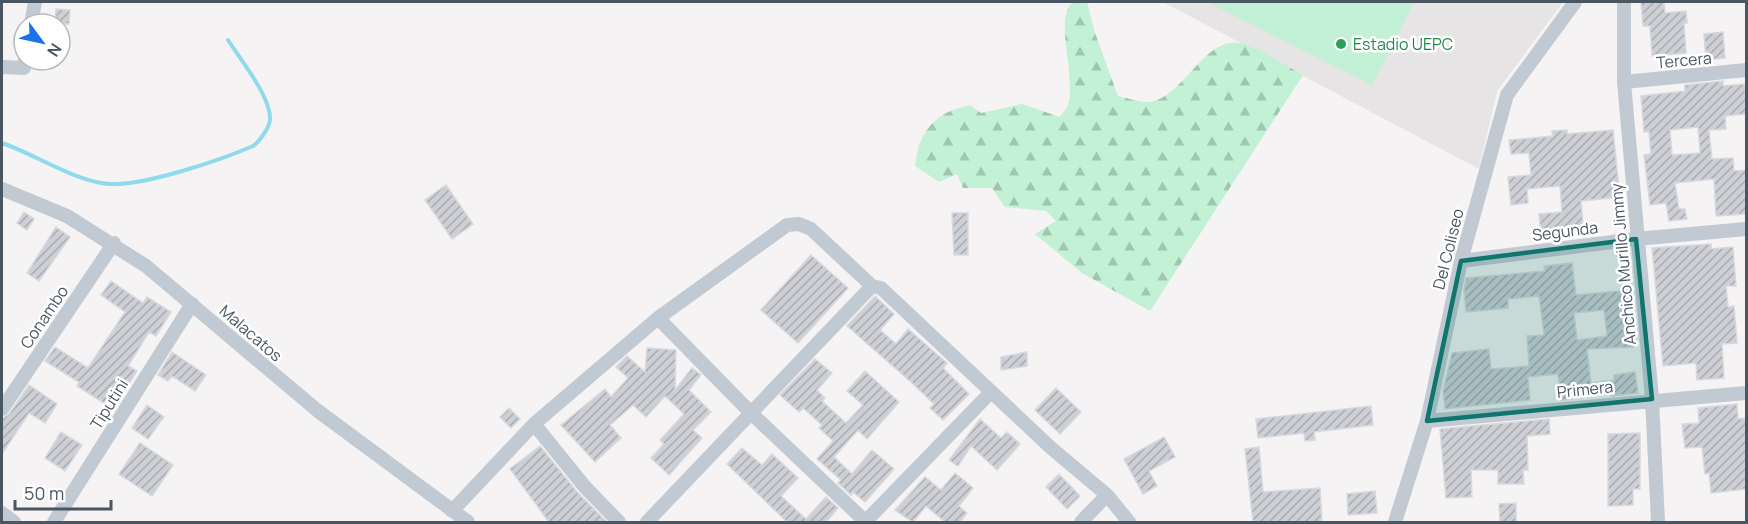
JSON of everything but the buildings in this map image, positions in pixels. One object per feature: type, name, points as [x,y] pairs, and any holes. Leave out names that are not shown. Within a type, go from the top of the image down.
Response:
[{"type":"street","name":"Del Coliseo","points":[[1395,522],[1427,421],[1461,261],[1507,95],[1575,2]]},
{"type":"street","name":"Anchico Murillo Jimmy","points":[[1624,2],[1624,82],[1636,239],[1652,399],[1658,522]]},
{"type":"street","name":"Tercera","points":[[1624,82],[1746,70]]},
{"type":"street","name":"Malacatos","points":[[4,193],[67,216],[114,243],[192,304],[318,411],[468,522]]},
{"type":"street","points":[[452,511],[534,424],[658,318],[787,225],[811,229],[872,286],[881,288],[991,392],[1107,495],[1129,522]]},
{"type":"street","name":"Segunda","points":[[1461,261],[1636,239],[1746,229]]},
{"type":"street","name":"Conambo","points":[[2,409],[114,243]]},
{"type":"street","points":[[648,522],[872,286]]},
{"type":"street","name":"Tiputini","points":[[54,522],[192,304]]},
{"type":"street","points":[[658,318],[751,413],[865,522],[991,392]]},
{"type":"street","name":"Primera","points":[[1427,421],[1652,399],[1746,393]]},
{"type":"street","points":[[534,424],[585,487],[620,522]]},
{"type":"street","points":[[1081,522],[1107,495]]},
{"type":"street","points":[[2,513],[14,522]]},
{"type":"highlighted area","points":[[1636,239],[1652,399],[1427,421],[1461,261]]},
{"type":"shaded area","points":[[1163,2],[1563,2],[1497,91],[1479,169]]},
{"type":"green space","points":[[1073,2],[1087,2],[1095,33],[1118,96],[1146,102],[1162,97],[1174,89],[1216,48],[1228,43],[1247,45],[1303,75],[1150,311],[1082,273],[1035,234],[1056,221],[1046,211],[1005,207],[992,188],[963,188],[957,174],[939,182],[915,166],[920,143],[925,133],[938,118],[958,108],[970,105],[981,113],[1022,104],[1060,117],[1067,106],[1070,93],[1065,21],[1067,10]]},
{"type":"green space","name":"Estadio UEPC","points":[[1207,2],[1414,2],[1372,85]]},
{"type":"waterway","points":[[2,143],[69,173],[110,184],[125,184],[162,177],[203,165],[253,146],[268,126],[269,110],[260,89],[228,40]]},
{"type":"place","name":"Estadio UEPC","points":[[1341,44]]}]
